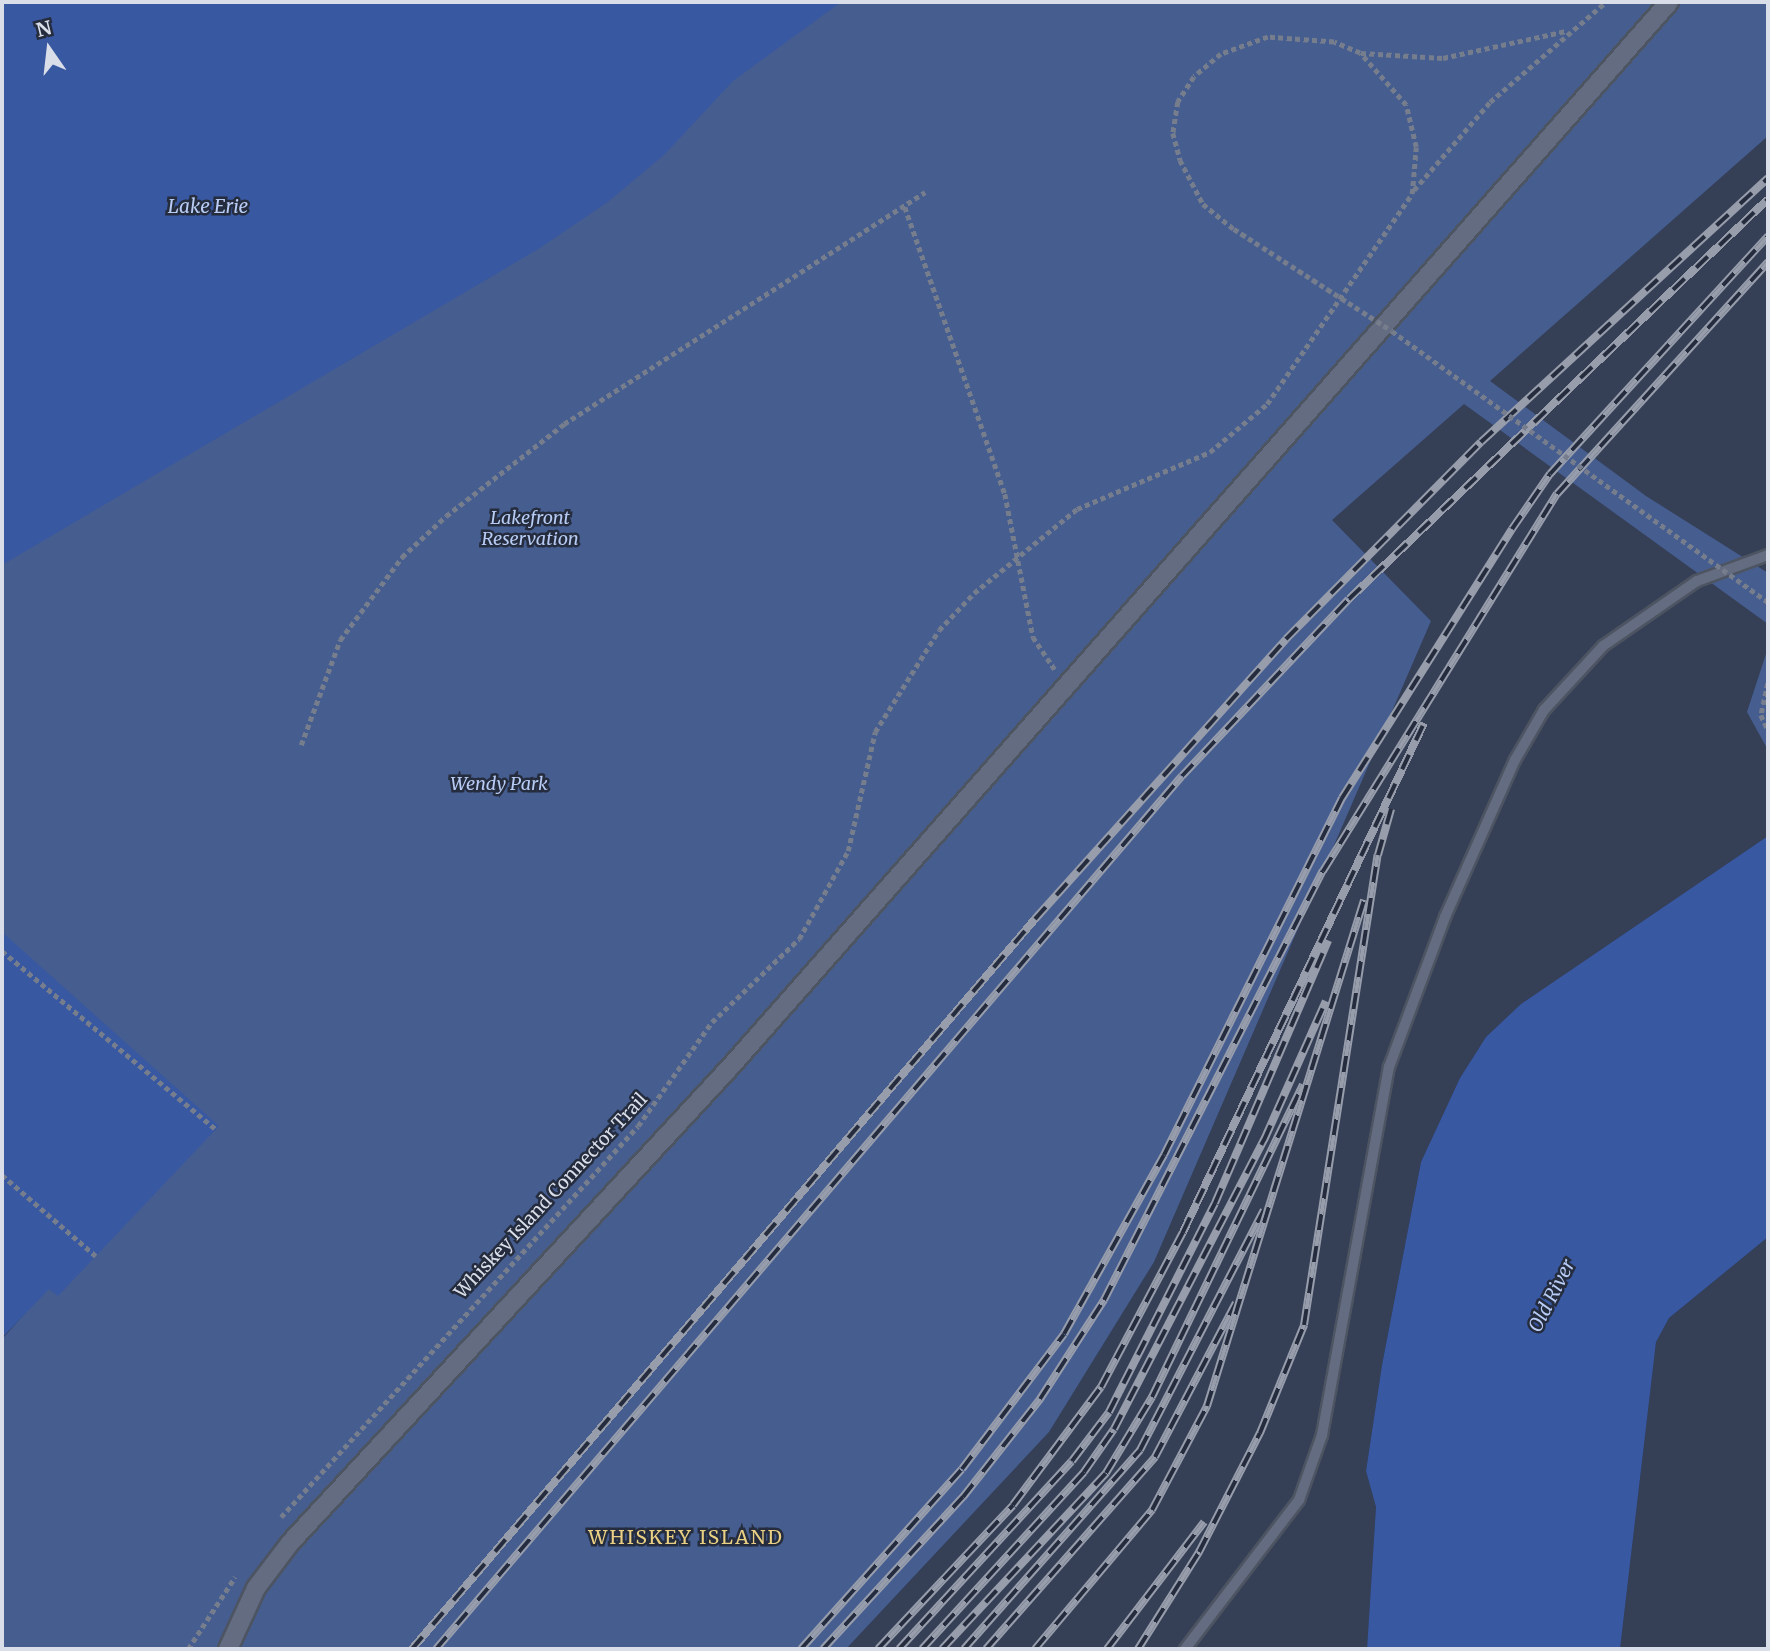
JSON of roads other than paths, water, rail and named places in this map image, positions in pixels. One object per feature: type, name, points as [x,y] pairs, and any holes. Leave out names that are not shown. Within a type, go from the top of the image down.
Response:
[{"type":"street","points":[[228,1649],[256,1588],[290,1543],[732,1065],[1670,2]]},
{"type":"lane","points":[[1185,1649],[1299,1500],[1322,1435],[1389,1068],[1449,906],[1515,761],[1544,710],[1603,646],[1697,580],[1768,555]]},
{"type":"water","name":"Lake Erie","points":[[2,2],[841,2],[733,81],[665,154],[609,201],[540,248],[2,565]]},
{"type":"water","name":"Old River","points":[[1768,836],[1768,1237],[1669,1318],[1656,1342],[1620,1649],[1367,1649],[1376,1507],[1366,1471],[1382,1365],[1421,1162],[1460,1078],[1486,1037],[1521,1004]]},
{"type":"water","points":[[2,932],[219,1126],[58,1296],[49,1289],[2,1338]]},
{"type":"railway","points":[[412,1649],[1035,919],[1286,639],[1481,442],[1768,178]]},
{"type":"railway","points":[[436,1649],[1182,776],[1349,599],[1768,199]]},
{"type":"railway","points":[[801,1649],[962,1469],[1064,1334],[1164,1155],[1342,798],[1512,529],[1550,474],[1768,236]]},
{"type":"railway","points":[[823,1649],[963,1497],[1040,1399],[1104,1300],[1323,871],[1557,494],[1768,262]]},
{"type":"railway","points":[[878,1649],[1013,1505],[1101,1387],[1183,1232],[1424,723]]},
{"type":"railway","points":[[1138,1649],[1199,1552],[1260,1433],[1304,1325],[1378,855],[1391,809]]},
{"type":"railway","points":[[1035,1649],[1152,1510],[1207,1406],[1364,900]]},
{"type":"railway","points":[[899,1649],[1072,1461],[1109,1412],[1215,1203],[1328,940]]},
{"type":"railway","points":[[922,1649],[1084,1472],[1114,1429],[1264,1140],[1326,1001]]},
{"type":"railway","points":[[942,1649],[1106,1473],[1152,1397],[1303,1085]]},
{"type":"railway","points":[[964,1649],[1140,1450],[1264,1210]]},
{"type":"railway","points":[[986,1649],[1155,1457],[1236,1303]]},
{"type":"railway","points":[[1107,1649],[1204,1522]]},
{"type":"district","name":"WHISKEY ISLAND","points":[[686,1538]]},
{"type":"park label","name":"Lakefront Reservation","points":[[530,529]]},
{"type":"park label","name":"Wendy Park","points":[[499,784]]}]
